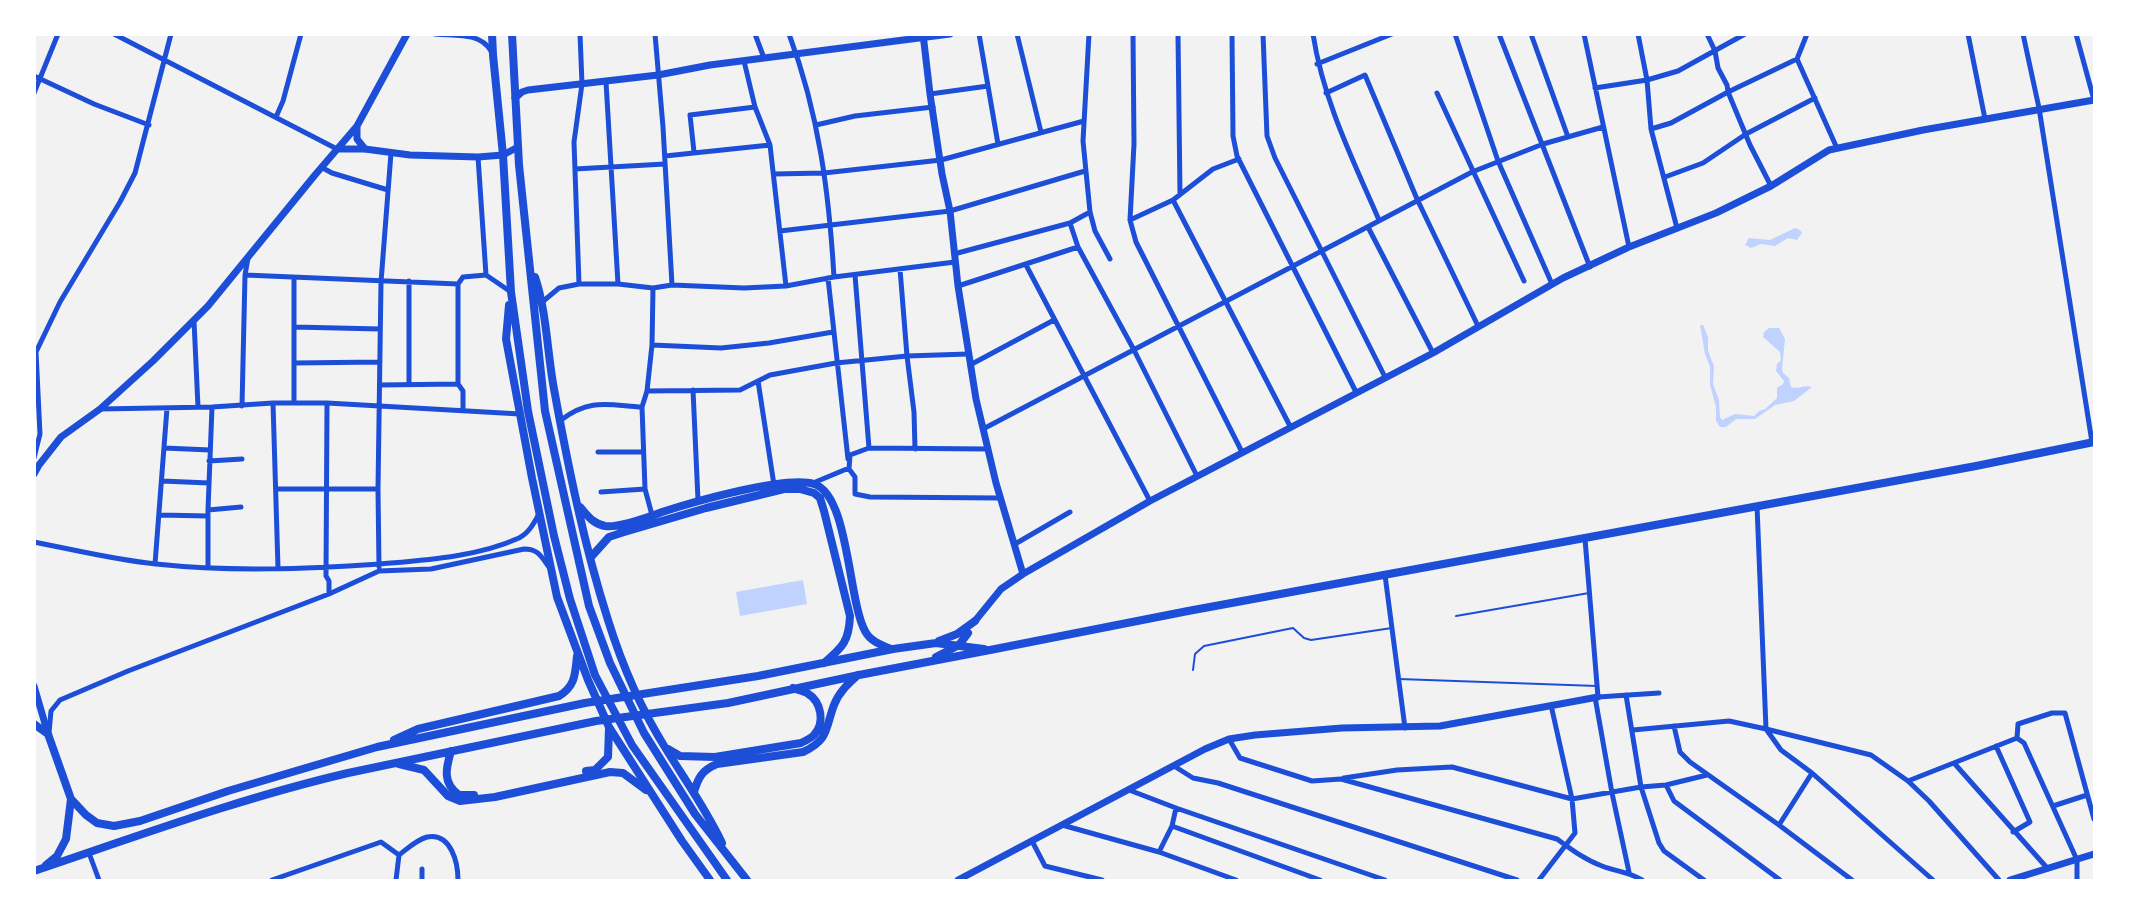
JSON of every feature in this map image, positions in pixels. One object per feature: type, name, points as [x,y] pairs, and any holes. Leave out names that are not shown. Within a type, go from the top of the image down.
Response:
[{"type":"main road","points":[[492,34],[503,156],[511,292],[528,411],[570,599],[595,675],[632,745],[727,880]]},
{"type":"main road","points":[[512,34],[518,147],[545,411],[589,606],[610,663],[644,733],[695,814],[747,880]]},
{"type":"main road","points":[[529,261],[542,303],[554,390],[578,505],[607,619],[634,689],[665,747],[712,822],[728,857]]},
{"type":"main road","points":[[511,292],[506,339],[550,568],[577,653],[609,727],[710,880]]},
{"type":"main road","points":[[38,870],[297,785],[451,751],[596,721],[728,703],[793,688],[1146,619],[1585,539],[2093,442]]},
{"type":"main road","points":[[578,505],[593,522],[608,526],[698,500],[795,481],[813,483],[823,488],[833,502],[846,550],[857,608],[866,632],[877,644],[891,649]]},
{"type":"main road","points":[[591,557],[609,537],[706,508],[784,489],[800,489],[814,493],[820,498],[824,511],[850,616],[850,631],[845,644],[823,664]]},
{"type":"main road","points":[[936,643],[957,634],[975,621]]},
{"type":"main road","points":[[928,661],[958,645],[975,621]]},
{"type":"main road","points":[[968,633],[970,642],[978,647]]},
{"type":"main road","points":[[34,724],[48,734],[71,799],[97,823],[114,826],[140,821],[228,791],[377,747],[585,703],[936,643],[990,650]]},
{"type":"main road","points":[[377,747],[418,729],[559,696],[573,685],[577,653]]},
{"type":"main road","points":[[694,792],[698,779],[706,769],[717,764],[803,752],[813,747],[827,731],[834,704],[843,689],[858,675]]},
{"type":"main road","points":[[665,747],[680,756],[698,758],[801,743],[813,736],[820,725],[821,714],[816,702],[808,693],[793,688]]},
{"type":"main road","points":[[451,751],[446,771],[452,790],[459,795],[484,794],[595,770],[608,757],[609,727]]},
{"type":"main road","points":[[396,763],[424,770],[448,796],[460,801],[495,797],[610,772],[623,773],[653,796]]},
{"type":"main road","points":[[38,870],[57,856],[66,839],[71,799]]},
{"type":"street","points":[[34,93],[38,78],[58,34]]},
{"type":"street","points":[[114,34],[337,148],[478,157],[503,156],[518,147]]},
{"type":"street","points":[[34,458],[40,434],[35,351],[60,302],[135,173],[171,34]]},
{"type":"street","points":[[276,117],[283,101],[301,34]]},
{"type":"street","points":[[34,474],[61,437],[100,409],[194,321],[357,126],[407,34]]},
{"type":"street","points":[[435,34],[479,38],[486,43],[493,55]]},
{"type":"street","points":[[579,284],[574,142],[582,84],[580,34]]},
{"type":"street","points":[[655,34],[672,285]]},
{"type":"street","points":[[755,34],[764,58]]},
{"type":"street","points":[[789,34],[816,125],[824,173],[831,225],[833,332],[849,469],[855,477],[855,494],[1000,498]]},
{"type":"street","points":[[514,99],[522,92],[950,34]]},
{"type":"street","points":[[979,34],[998,144]]},
{"type":"street","points":[[1017,34],[1041,132]]},
{"type":"street","points":[[1089,34],[1084,121],[1085,171],[1090,212],[1095,231],[1110,259]]},
{"type":"street","points":[[1133,34],[1134,144],[1130,220],[1136,242],[1242,452]]},
{"type":"street","points":[[1178,34],[1180,194]]},
{"type":"street","points":[[1232,34],[1233,136],[1239,159],[1356,392]]},
{"type":"street","points":[[1263,34],[1267,136],[1275,158],[1385,377]]},
{"type":"street","points":[[1313,34],[1317,64],[1326,93],[1380,220]]},
{"type":"street","points":[[1317,64],[1392,34]]},
{"type":"street","points":[[1455,34],[1498,162],[1552,284]]},
{"type":"street","points":[[1499,34],[1590,267]]},
{"type":"street","points":[[1531,34],[1568,137]]},
{"type":"street","points":[[1584,34],[1629,247]]},
{"type":"street","points":[[1638,34],[1647,80],[1651,129],[1677,228]]},
{"type":"street","points":[[1707,34],[1728,92],[1771,186]]},
{"type":"street","points":[[1595,88],[1647,80],[1678,71],[1745,34]]},
{"type":"street","points":[[1651,129],[1671,123],[1728,92],[1797,59],[1807,34]]},
{"type":"street","points":[[1968,34],[1985,119]]},
{"type":"street","points":[[2023,34],[2039,108],[2093,442]]},
{"type":"street","points":[[975,621],[1001,589],[1150,501],[1433,352],[1552,284],[1629,247],[1716,213],[1771,186],[1836,146],[2094,100],[2076,34]]},
{"type":"street","points":[[924,36],[930,94],[950,211],[970,365],[987,449],[1023,574]]},
{"type":"street","points":[[1797,59],[1836,146]]},
{"type":"street","points":[[744,61],[755,107],[770,145],[786,286]]},
{"type":"street","points":[[1326,93],[1365,75],[1417,199],[1478,326]]},
{"type":"street","points":[[38,78],[94,104],[149,125]]},
{"type":"street","points":[[606,82],[618,284]]},
{"type":"street","points":[[930,94],[988,86]]},
{"type":"street","points":[[1437,93],[1524,281]]},
{"type":"street","points":[[1665,177],[1703,163],[1746,134],[1815,98]]},
{"type":"street","points":[[694,153],[690,115],[755,107]]},
{"type":"street","points":[[816,125],[855,116],[933,107]]},
{"type":"street","points":[[774,174],[824,173],[941,160],[1084,121]]},
{"type":"street","points":[[357,126],[357,139],[365,150]]},
{"type":"street","points":[[983,429],[1472,172],[1543,144],[1603,127]]},
{"type":"street","points":[[665,156],[770,145]]},
{"type":"street","points":[[379,571],[381,282],[391,153]]},
{"type":"street","points":[[478,157],[486,275]]},
{"type":"street","points":[[1130,220],[1173,200],[1213,169],[1239,159]]},
{"type":"street","points":[[575,169],[665,164]]},
{"type":"street","points":[[321,167],[353,181],[388,190]]},
{"type":"street","points":[[780,231],[950,211],[1085,171]]},
{"type":"street","points":[[1173,200],[1290,426]]},
{"type":"street","points":[[542,303],[559,288],[579,284],[618,284],[653,288],[672,285],[744,288],[786,286],[831,277],[900,269],[955,258],[1070,223],[1090,212]]},
{"type":"street","points":[[1070,223],[1078,247],[1134,350],[1197,476]]},
{"type":"street","points":[[1368,227],[1433,352]]},
{"type":"street","points":[[958,286],[1078,247]]},
{"type":"street","points":[[242,406],[245,275],[249,256]]},
{"type":"street","points":[[1026,265],[1150,501]]},
{"type":"street","points":[[900,269],[914,412],[915,449]]},
{"type":"street","points":[[245,275],[458,284]]},
{"type":"street","points":[[463,409],[463,391],[458,384],[458,284],[463,277],[486,275],[511,292]]},
{"type":"street","points":[[855,275],[869,448]]},
{"type":"street","points":[[294,278],[294,403]]},
{"type":"street","points":[[409,281],[409,384]]},
{"type":"street","points":[[652,515],[645,489],[642,407],[647,392],[652,345],[653,288]]},
{"type":"street","points":[[970,365],[1054,320]]},
{"type":"street","points":[[194,321],[198,407]]},
{"type":"street","points":[[294,327],[380,328]]},
{"type":"street","points":[[652,345],[721,348],[769,343],[833,332]]},
{"type":"street","points":[[647,392],[740,390],[770,375],[836,363],[907,356],[968,354]]},
{"type":"street","points":[[294,363],[380,362]]},
{"type":"street","points":[[758,381],[774,485]]},
{"type":"street","points":[[380,385],[458,384]]},
{"type":"street","points":[[693,390],[698,500]]},
{"type":"street","points":[[273,403],[278,568]]},
{"type":"street","points":[[100,409],[327,403],[520,414]]},
{"type":"street","points":[[327,403],[326,576],[329,581],[329,594]]},
{"type":"street","points":[[561,420],[576,409],[585,406],[642,407]]},
{"type":"street","points":[[208,567],[212,407]]},
{"type":"street","points":[[155,564],[167,408]]},
{"type":"street","points":[[164,448],[210,450]]},
{"type":"street","points":[[849,469],[850,455],[869,448],[987,449]]},
{"type":"street","points":[[598,452],[643,452]]},
{"type":"street","points":[[210,461],[242,459]]},
{"type":"street","points":[[813,483],[849,469]]},
{"type":"street","points":[[162,481],[209,483]]},
{"type":"street","points":[[277,489],[378,489]]},
{"type":"street","points":[[601,492],[645,489]]},
{"type":"street","points":[[1757,506],[1766,729],[1781,750],[1812,773],[1933,880]]},
{"type":"street","points":[[160,515],[208,513],[241,507]]},
{"type":"street","points":[[1015,544],[1070,512]]},
{"type":"street","points":[[34,542],[155,564],[327,568],[437,560],[479,550],[520,537],[531,528],[539,514]]},
{"type":"street","points":[[1585,539],[1596,697],[1612,793],[1629,872]]},
{"type":"street","points":[[48,734],[51,711],[60,700],[202,641],[329,594],[379,571],[439,567],[524,549],[533,549],[539,553],[550,568]]},
{"type":"street","points":[[1385,575],[1405,728]]},
{"type":"street","points":[[35,686],[48,734]]},
{"type":"street","points":[[34,692],[35,686]]},
{"type":"street","points":[[958,880],[1205,749],[1229,739],[1342,728],[1440,726],[1596,697],[1659,693]]},
{"type":"street","points":[[1626,695],[1641,787],[1659,843],[1664,851],[1704,880]]},
{"type":"street","points":[[1539,880],[1575,833],[1572,799],[1551,705]]},
{"type":"street","points":[[2018,738],[2018,724],[2052,713],[2065,713],[2094,819]]},
{"type":"street","points":[[1633,730],[1729,721],[1871,755],[1908,781],[1929,801],[1999,880]]},
{"type":"street","points":[[1674,726],[1680,752],[1707,775],[1852,880]]},
{"type":"street","points":[[1908,781],[2018,738]]},
{"type":"street","points":[[2018,738],[2024,743],[2077,860],[2077,880]]},
{"type":"street","points":[[1229,739],[1240,759],[1312,781],[1397,770],[1452,767],[1572,799],[1666,785],[1707,775]]},
{"type":"street","points":[[1996,746],[2030,822],[2013,832]]},
{"type":"street","points":[[1954,763],[2048,869]]},
{"type":"street","points":[[1174,766],[1193,778],[1218,783],[1517,880]]},
{"type":"street","points":[[1779,825],[1812,773]]},
{"type":"street","points":[[1341,778],[1557,839],[1583,857],[1604,867],[1629,872],[1642,880]]},
{"type":"street","points":[[1666,785],[1674,801],[1780,880]]},
{"type":"street","points":[[1129,790],[1385,880]]},
{"type":"street","points":[[2053,806],[2087,795]]},
{"type":"street","points":[[1159,852],[1172,826],[1176,808]]},
{"type":"street","points":[[1062,825],[1159,852],[1236,880]]},
{"type":"street","points":[[1172,826],[1320,880]]},
{"type":"street","points":[[396,880],[399,855],[412,844],[426,837],[440,839],[447,843],[456,858],[459,880]]},
{"type":"street","points":[[1032,841],[1045,866],[1102,880]]},
{"type":"street","points":[[272,880],[381,842],[399,855]]},
{"type":"street","points":[[88,853],[99,880]]},
{"type":"street","points":[[2010,880],[2023,879],[2094,855]]},
{"type":"street","points":[[422,869],[422,880]]},
{"type":"lane","points":[[1456,616],[1589,593]]},
{"type":"lane","points":[[1192,670],[1195,654],[1204,646],[1293,628],[1304,638],[1311,640],[1392,628]]},
{"type":"lane","points":[[1399,679],[1597,686]]},
{"type":"water","points":[[1795,228],[1802,233],[1797,240],[1788,238],[1775,246],[1761,244],[1751,248],[1745,245],[1749,238],[1770,240]]},
{"type":"water","points":[[1700,325],[1703,325],[1708,337],[1708,351],[1714,366],[1713,384],[1719,400],[1722,420],[1735,414],[1754,416],[1777,398],[1777,388],[1784,381],[1776,371],[1777,364],[1781,360],[1780,352],[1763,337],[1764,332],[1769,328],[1779,328],[1785,339],[1782,369],[1789,378],[1791,387],[1812,387],[1794,401],[1775,405],[1755,419],[1736,419],[1726,427],[1720,427],[1716,421],[1716,407],[1710,385],[1710,367],[1705,354]]},
{"type":"water","points":[[803,580],[807,604],[740,616],[736,592]]}]
